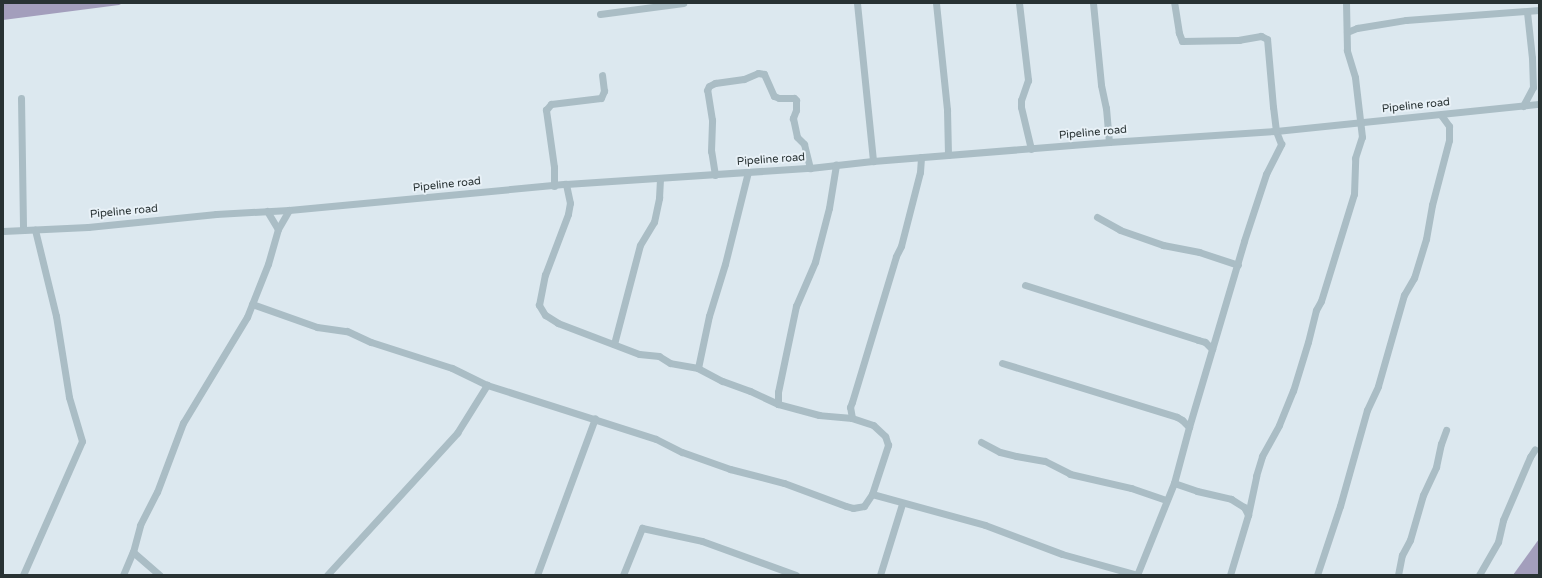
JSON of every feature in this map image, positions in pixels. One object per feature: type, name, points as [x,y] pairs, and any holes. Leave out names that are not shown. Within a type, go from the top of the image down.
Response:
[{"type":"street","points":[[600,14],[683,3]]},
{"type":"street","points":[[857,3],[873,161]]},
{"type":"street","points":[[936,3],[947,110],[948,155]]},
{"type":"street","points":[[1019,3],[1028,80],[1021,100],[1021,107],[1031,149]]},
{"type":"street","points":[[1093,3],[1101,84],[1106,108],[1109,142]]},
{"type":"street","points":[[872,494],[902,504],[923,507],[985,525],[1062,554],[1137,575],[1174,483],[1212,349],[1262,186],[1281,144],[1276,131],[1267,39],[1262,36],[1239,40],[1182,41],[1179,33],[1174,3]]},
{"type":"street","points":[[1230,575],[1248,515],[1256,476],[1262,456],[1282,419],[1293,391],[1316,310],[1321,300],[1352,204],[1355,186],[1355,158],[1362,141],[1355,77],[1347,50],[1346,3]]},
{"type":"street","points":[[1347,32],[1357,28],[1406,20],[1539,10]]},
{"type":"street","points":[[1523,106],[1532,87],[1532,58],[1526,12]]},
{"type":"street","points":[[715,175],[711,151],[712,120],[707,90],[709,86],[715,83],[744,80],[758,73],[764,74],[774,96],[779,98],[794,98],[796,100],[796,110],[793,118],[797,136],[804,144],[810,168]]},
{"type":"street","points":[[554,186],[554,167],[546,110],[551,104],[601,98],[604,91],[602,75]]},
{"type":"street","points":[[21,98],[23,230]]},
{"type":"street","name":"Pipeline road","points":[[3,231],[35,230],[289,210],[566,184],[810,168],[873,161],[1109,142],[1345,125],[1361,127],[1441,115],[1539,104]]},
{"type":"street","points":[[1317,575],[1340,506],[1365,415],[1378,386],[1404,294],[1414,278],[1426,239],[1432,205],[1449,140],[1449,126],[1441,115]]},
{"type":"street","points":[[852,418],[850,407],[896,256],[901,246],[920,172],[921,157]]},
{"type":"street","points":[[778,404],[778,392],[796,306],[815,262],[829,208],[836,165]]},
{"type":"street","points":[[698,368],[709,316],[725,264],[748,172]]},
{"type":"street","points":[[614,344],[640,245],[654,222],[659,198],[660,178]]},
{"type":"street","points":[[252,304],[317,327],[347,332],[371,342],[452,368],[487,385],[595,418],[656,439],[698,458],[737,471],[784,483],[853,508],[864,506],[872,494],[888,445],[885,436],[873,425],[852,418],[811,413],[778,404],[750,391],[722,381],[698,368],[670,363],[659,356],[639,354],[558,324],[545,315],[538,305],[545,275],[568,214],[570,203],[566,184]]},
{"type":"street","points":[[123,575],[133,552],[140,525],[157,492],[183,423],[219,361],[236,336],[252,304],[268,264],[278,229],[289,210]]},
{"type":"street","points":[[267,211],[278,229]]},
{"type":"street","points":[[1097,217],[1120,230],[1163,245],[1200,252],[1238,265]]},
{"type":"street","points":[[23,575],[82,441],[69,396],[56,316],[35,230]]},
{"type":"street","points":[[1025,285],[1205,342],[1212,349]]},
{"type":"street","points":[[1002,363],[1182,420],[1189,427]]},
{"type":"street","points":[[327,575],[456,433],[487,385]]},
{"type":"street","points":[[537,575],[595,418]]},
{"type":"street","points":[[1398,575],[1402,555],[1410,540],[1423,495],[1436,467],[1446,430]]},
{"type":"street","points":[[981,442],[1000,452],[1045,460],[1070,474],[1131,488],[1166,500]]},
{"type":"street","points":[[1479,575],[1498,542],[1503,520],[1530,457],[1535,449]]},
{"type":"street","points":[[1174,483],[1202,493],[1230,499],[1244,507],[1248,515]]},
{"type":"street","points":[[880,575],[902,504]]},
{"type":"street","points":[[623,575],[642,528],[702,541],[796,575]]},
{"type":"street","points":[[133,552],[159,575]]},
{"type":"shaded area","points":[[3,3],[123,3],[119,5],[3,20]]},
{"type":"shaded area","points":[[1539,539],[1539,575],[1513,575]]}]
